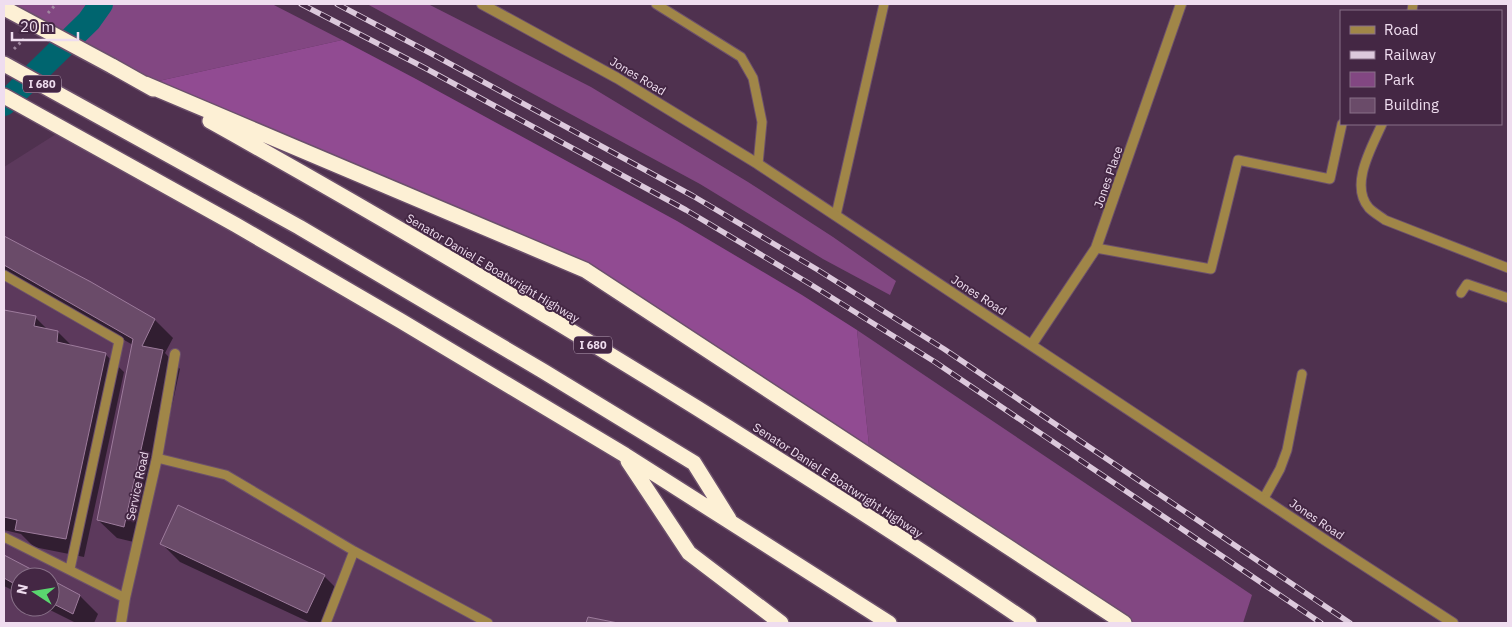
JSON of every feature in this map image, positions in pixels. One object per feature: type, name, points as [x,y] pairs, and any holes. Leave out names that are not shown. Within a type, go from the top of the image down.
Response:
[{"type":"highway","name":"Senator Daniel E Boatwright Highway","points":[[4,8],[145,84],[395,227],[632,369],[809,479],[1029,623]]},
{"type":"highway","name":"I 680","points":[[4,64],[299,227],[543,371],[694,463],[731,522]]},
{"type":"highway","points":[[145,84],[585,270],[1124,623]]},
{"type":"highway","name":"I 680","points":[[4,96],[161,182],[319,272],[625,455],[889,623]]},
{"type":"highway","points":[[625,455],[689,553],[781,623]]},
{"type":"street","name":"Jones Road","points":[[482,4],[617,78],[758,164],[1453,623]]},
{"type":"street","name":"Jones Place","points":[[1032,344],[1096,248],[1181,4]]},
{"type":"street","name":"Service Road","points":[[121,623],[157,458],[174,354]]},
{"type":"lane","points":[[656,4],[741,57],[753,78],[762,122],[758,164]]},
{"type":"lane","points":[[836,214],[884,4]]},
{"type":"lane","points":[[1096,248],[1211,268],[1238,160],[1330,179],[1342,125]]},
{"type":"lane","points":[[1382,125],[1361,179],[1364,198],[1368,208],[1385,220],[1508,268]]},
{"type":"lane","points":[[4,275],[119,341],[70,570]]},
{"type":"lane","points":[[1461,292],[1467,284],[1508,298]]},
{"type":"lane","points":[[1264,498],[1280,469],[1287,450],[1302,374]]},
{"type":"lane","points":[[157,458],[226,475],[354,551],[488,623]]},
{"type":"lane","points":[[4,537],[125,598]]},
{"type":"lane","points":[[326,623],[354,551]]},
{"type":"shaded area","points":[[342,40],[677,221],[857,330],[870,455],[585,270],[145,84]]},
{"type":"shaded area","points":[[64,129],[625,455],[689,553],[781,623],[4,623],[4,167]]},
{"type":"green space","points":[[4,4],[272,4],[342,40],[145,84]]},
{"type":"green space","points":[[367,4],[428,4],[591,87],[748,182],[833,237],[896,281],[890,295],[823,259],[700,184]]},
{"type":"green space","points":[[857,330],[1252,595],[1243,623],[1124,623],[870,455]]},
{"type":"building","points":[[4,236],[91,282],[155,319],[142,346],[163,350],[124,527],[97,520],[133,339],[4,265]]},
{"type":"building","points":[[4,310],[36,316],[34,326],[58,331],[57,342],[106,353],[66,539],[15,530],[17,520],[4,517]]},
{"type":"building","points":[[178,505],[325,575],[307,613],[160,544]]},
{"type":"building","points":[[4,555],[27,567],[10,567],[10,581],[4,578]]},
{"type":"building","points":[[60,584],[80,595],[73,614],[60,607]]},
{"type":"building","points":[[588,617],[618,623],[586,623]]},
{"type":"waterway","points":[[4,104],[89,21],[101,4]]},
{"type":"railway","points":[[301,4],[425,68],[686,210],[810,284],[935,362],[1321,623]]},
{"type":"railway","points":[[337,4],[693,196],[818,270],[944,349],[1350,623]]}]
